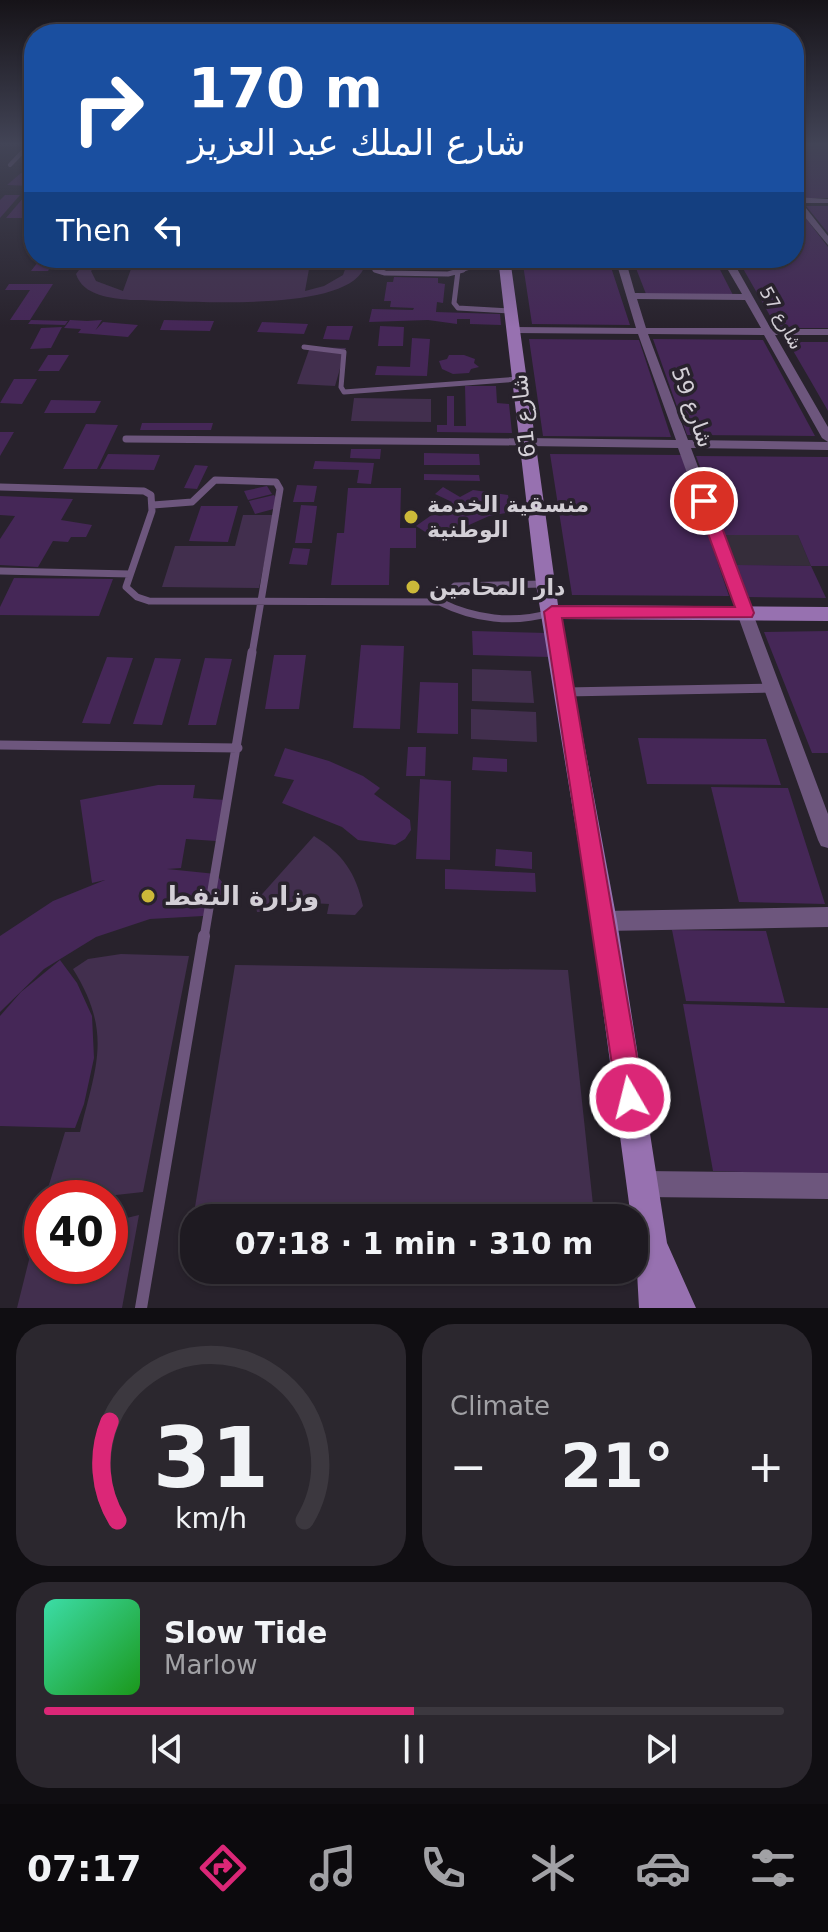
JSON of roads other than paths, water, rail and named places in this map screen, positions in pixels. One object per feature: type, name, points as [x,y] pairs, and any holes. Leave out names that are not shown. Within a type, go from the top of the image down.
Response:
[{"type":"street","points":[[804,211],[828,242]]},
{"type":"street","name":"شارع 61","points":[[506,268],[545,584],[604,921],[650,1238]]},
{"type":"street","name":"شارع 59","points":[[623,268],[642,331],[828,840]]},
{"type":"street","name":"شارع 57","points":[[732,268],[828,438]]},
{"type":"street","points":[[631,296],[748,297]]},
{"type":"street","points":[[513,320],[642,331],[828,332]]},
{"type":"street","points":[[525,442],[828,446]]},
{"type":"street","points":[[552,612],[828,614]]},
{"type":"street","points":[[604,921],[828,917]]},
{"type":"street","points":[[643,1184],[828,1186]]},
{"type":"street","points":[[650,1238],[656,1308]]},
{"type":"street","points":[[650,1238],[679,1308]]},
{"type":"lane","points":[[374,268],[380,272],[448,274],[468,268]]},
{"type":"lane","points":[[458,271],[454,303],[458,308],[513,320]]},
{"type":"lane","points":[[304,347],[344,352],[341,387],[344,392],[519,379]]},
{"type":"lane","points":[[126,439],[525,442]]},
{"type":"lane","points":[[141,1308],[280,489],[276,482],[215,480],[192,502],[153,505]]},
{"type":"lane","points":[[0,487],[144,491],[151,495],[153,505],[126,587],[137,597],[149,601],[440,602],[483,616],[522,618],[552,612]]},
{"type":"lane","points":[[0,571],[130,574]]},
{"type":"lane","points":[[440,602],[455,586],[545,584]]},
{"type":"lane","points":[[565,692],[773,688]]},
{"type":"lane","points":[[0,745],[238,748]]},
{"type":"place","name":"منسقية الخدمة الوطنية","points":[[411,517]]},
{"type":"place","name":"دار المحامين","points":[[413,587]]},
{"type":"place","name":"وزارة النفط","points":[[148,896]]}]
